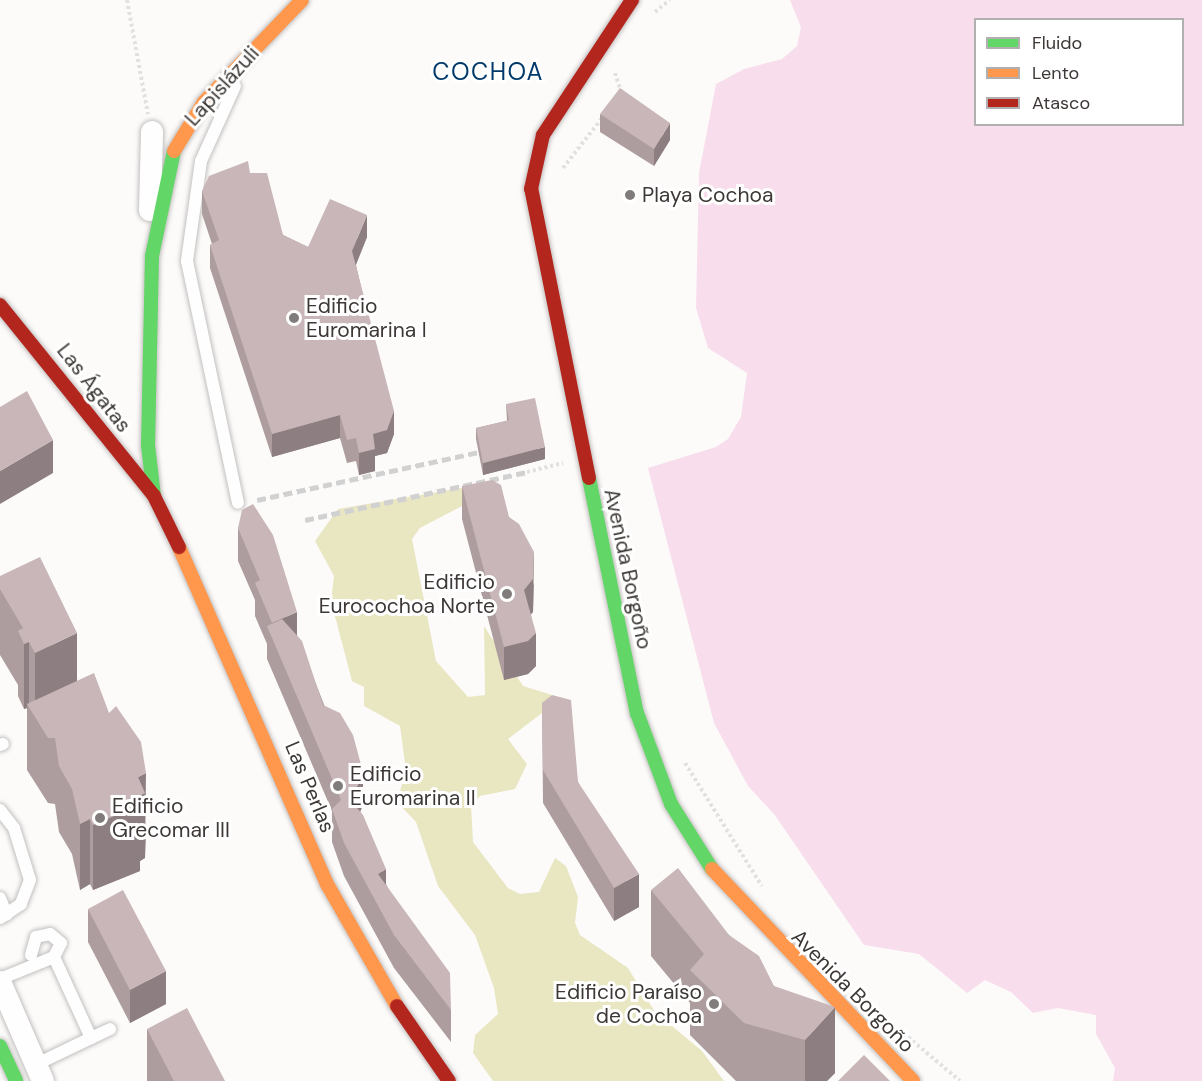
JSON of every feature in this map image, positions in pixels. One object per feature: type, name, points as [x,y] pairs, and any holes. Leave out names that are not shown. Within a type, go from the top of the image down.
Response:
[{"type":"street","name":"Lapislázuli","points":[[152,256],[178,139],[204,102],[302,0]]},
{"type":"street","name":"Avenida Borgoño","points":[[632,0],[543,135],[532,171],[544,276],[637,713],[671,804],[739,905],[913,1081]]},
{"type":"street","name":"Lapislázuli","points":[[152,132],[148,446],[154,496]]},
{"type":"street","name":"Las Ágatas","points":[[0,305],[154,496]]},
{"type":"street","name":"Las Perlas","points":[[154,496],[211,611],[327,884],[378,978],[449,1081]]},
{"type":"street","points":[[0,980],[39,1073]]},
{"type":"street","points":[[0,1046],[16,1081]]},
{"type":"lane","points":[[238,503],[186,261],[201,161],[248,57]]},
{"type":"lane","points":[[0,810],[14,828],[30,880],[21,904],[4,917],[0,898]]},
{"type":"lane","points":[[0,980],[54,957],[61,943],[50,934],[36,938],[31,955]]},
{"type":"lane","points":[[54,957],[91,1038]]},
{"type":"lane","points":[[39,1073],[91,1038],[110,1029]]},
{"type":"path","points":[[127,0],[152,132]]},
{"type":"path","points":[[650,15],[670,0]]},
{"type":"path","points":[[612,67],[621,92],[615,101]]},
{"type":"path","points":[[553,175],[608,111]]},
{"type":"path","points":[[527,472],[584,457]]},
{"type":"path","points":[[681,754],[724,831],[770,897]]},
{"type":"path","points":[[899,1033],[960,1081]]},
{"type":"shaded area","points":[[790,0],[1202,0],[1202,1081],[1113,1081],[1115,1068],[1096,1034],[1096,1015],[1058,1008],[1033,1013],[1011,992],[985,980],[967,993],[919,954],[864,945],[774,814],[748,786],[714,723],[648,468],[716,447],[728,439],[741,417],[747,373],[708,348],[696,308],[699,173],[716,84],[744,69],[782,59],[797,46],[801,27]]},
{"type":"shaded area","points":[[461,488],[467,490],[462,506],[420,528],[412,539],[436,661],[468,697],[485,695],[484,626],[523,686],[552,695],[542,713],[508,739],[527,764],[515,789],[480,796],[471,805],[473,842],[508,888],[520,894],[539,892],[555,858],[566,866],[578,897],[575,923],[580,935],[628,968],[655,1012],[702,1051],[724,1081],[493,1081],[473,1053],[475,1035],[498,1014],[494,988],[475,935],[438,886],[416,822],[397,802],[406,770],[400,726],[364,706],[364,687],[352,681],[331,601],[334,576],[315,541],[338,509]]},
{"type":"building","points":[[620,88],[670,123],[654,149],[600,114]]},
{"type":"building","name":"Edificio Euromarina I","points":[[248,161],[250,173],[267,173],[283,235],[308,247],[330,199],[367,215],[352,251],[394,411],[387,430],[373,434],[375,449],[359,453],[356,438],[347,440],[340,415],[272,434],[210,245],[219,240],[202,191],[209,176]]},
{"type":"building","points":[[27,391],[53,440],[0,471],[0,407]]},
{"type":"building","points":[[535,398],[545,447],[483,463],[476,428],[509,420],[506,404]]},
{"type":"building","name":"Edificio Eurocochoa Norte","points":[[492,480],[501,485],[509,517],[519,524],[534,552],[533,579],[524,590],[536,633],[528,641],[504,647],[462,486]]},
{"type":"building","points":[[253,504],[273,535],[297,612],[272,623],[255,583],[260,580],[238,528],[242,510]]},
{"type":"building","points":[[40,557],[77,633],[35,653],[29,642],[24,644],[18,631],[23,628],[0,589],[0,576]]},
{"type":"building","points":[[282,619],[302,641],[323,705],[340,713],[353,735],[363,772],[351,801],[363,815],[386,869],[378,874],[450,973],[451,1010],[394,935],[344,843],[332,809],[341,800],[267,626]]},
{"type":"building","points":[[94,673],[109,713],[116,706],[141,742],[146,773],[138,777],[145,793],[136,798],[140,805],[93,825],[90,819],[80,824],[72,789],[59,766],[55,738],[48,738],[27,704]]},
{"type":"building","points":[[552,695],[571,700],[578,782],[639,874],[614,888],[543,770],[542,703]]},
{"type":"building","points":[[678,868],[729,935],[759,956],[774,986],[835,1007],[805,1040],[744,1023],[690,970],[704,954],[651,890]]},
{"type":"building","points":[[123,890],[166,971],[130,990],[88,909]]},
{"type":"building","points":[[187,1008],[225,1081],[174,1081],[147,1029]]},
{"type":"building","points":[[864,1055],[890,1081],[838,1081]]},
{"type":"railway","points":[[257,500],[488,450]]},
{"type":"railway","points":[[305,520],[527,472]]},
{"type":"traffic: fast","points":[[154,496],[148,446],[152,256],[174,151]]},
{"type":"traffic: fast","points":[[589,478],[637,713],[671,804],[712,869]]},
{"type":"traffic: fast","points":[[0,1046],[16,1081]]},
{"type":"traffic: slow","points":[[174,151],[204,102],[302,0]]},
{"type":"traffic: slow","points":[[179,547],[327,884],[397,1006]]},
{"type":"traffic: slow","points":[[712,869],[913,1081]]},
{"type":"traffic: jam","points":[[589,478],[531,189],[543,135],[632,0]]},
{"type":"traffic: jam","points":[[0,305],[154,496],[179,547]]},
{"type":"traffic: jam","points":[[397,1006],[449,1081]]},
{"type":"place","name":"Playa Cochoa","points":[[630,195]]},
{"type":"place","name":"Edificio Euromarina I","points":[[294,318]]},
{"type":"place","name":"Edificio Eurocochoa Norte","points":[[507,594]]},
{"type":"place","name":"Edificio Euromarina II","points":[[338,786]]},
{"type":"place","name":"Edificio Grecomar III","points":[[100,818]]},
{"type":"place","name":"Edificio Paraíso de Cochoa","points":[[714,1004]]},
{"type":"district","name":"COCHOA","points":[[488,72]]}]
